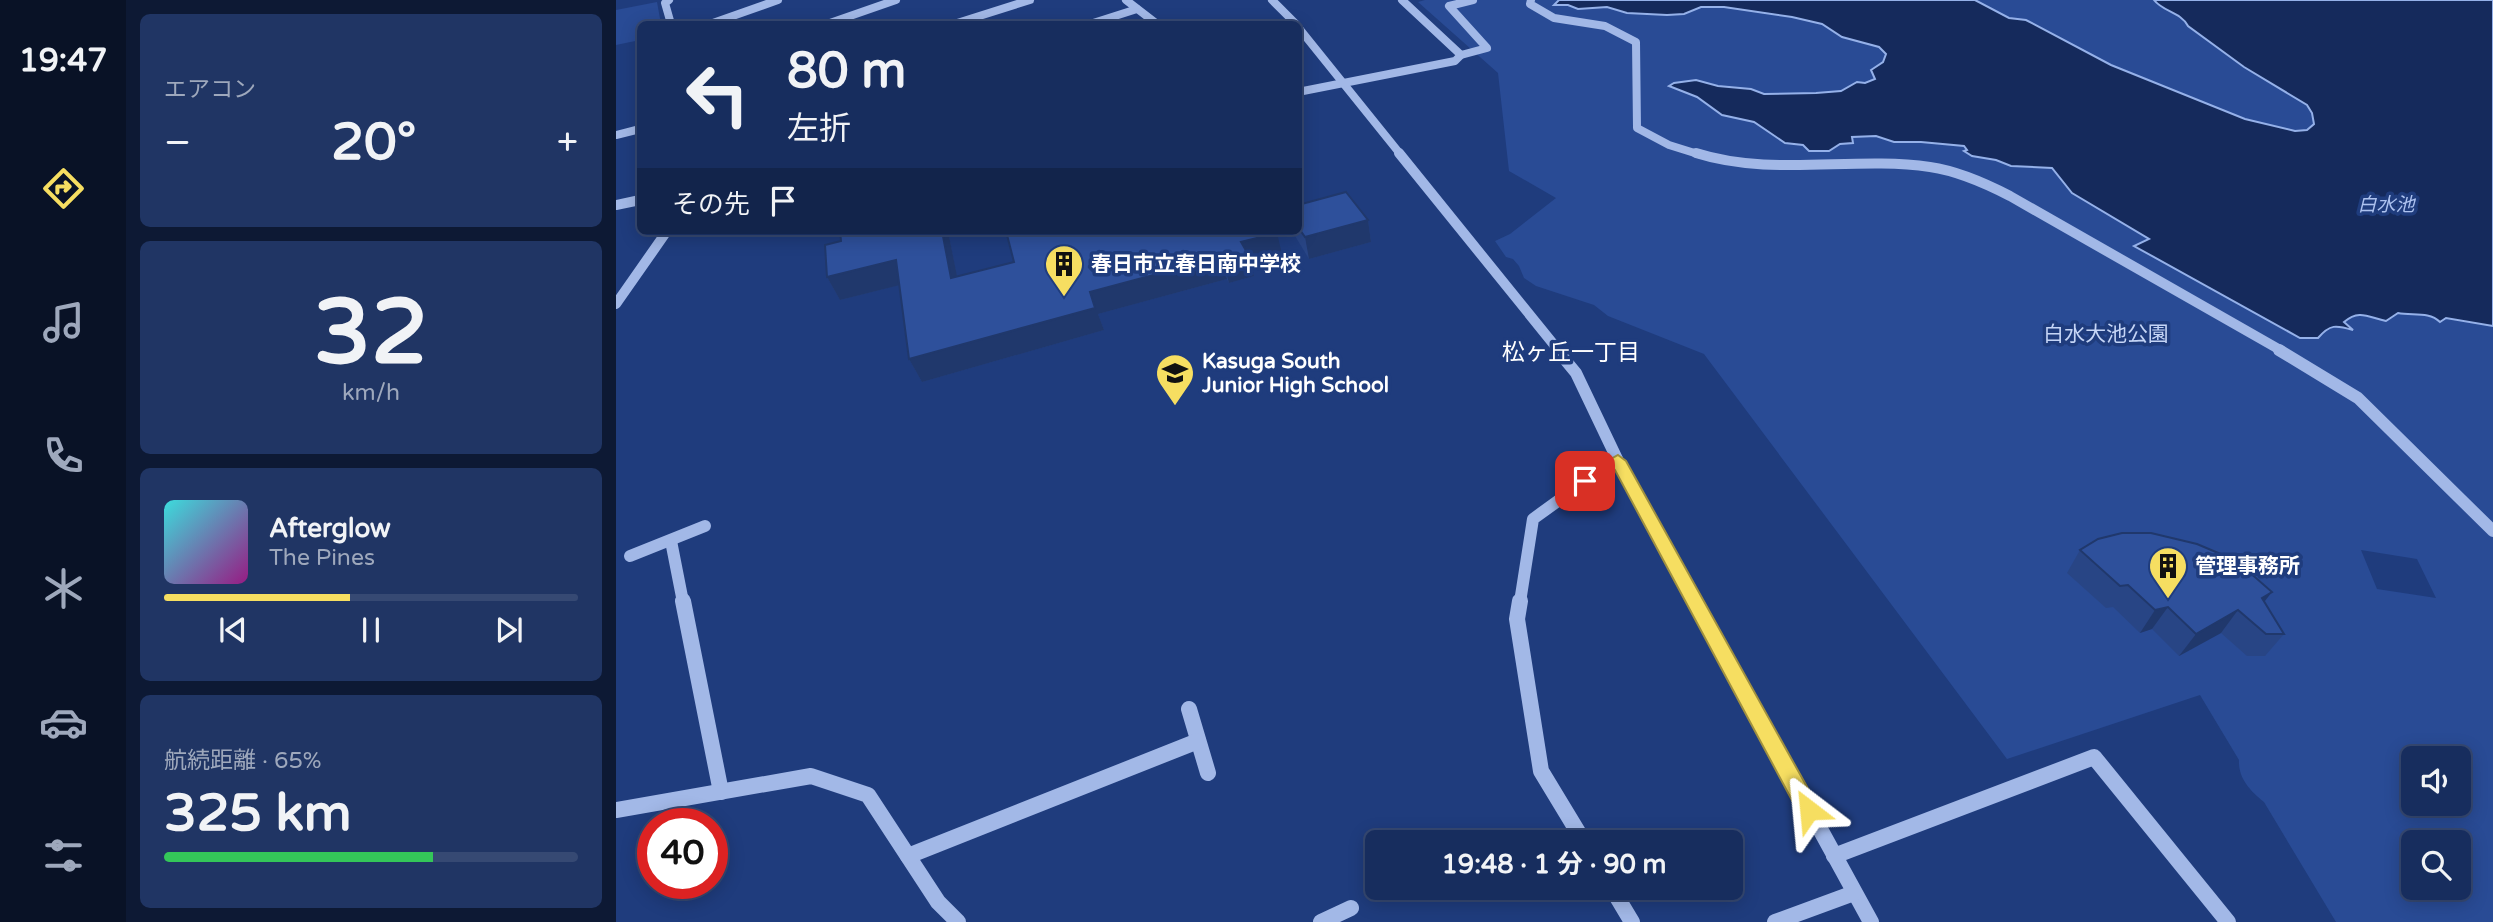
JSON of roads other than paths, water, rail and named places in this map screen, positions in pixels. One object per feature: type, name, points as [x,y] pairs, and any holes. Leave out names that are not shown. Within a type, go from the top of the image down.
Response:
[{"type":"street","points":[[669,0],[665,3],[670,21]]},
{"type":"street","points":[[718,21],[778,0]]},
{"type":"street","points":[[836,21],[896,0]]},
{"type":"street","points":[[964,21],[1030,0]]},
{"type":"street","points":[[1126,0],[1153,21]]},
{"type":"street","points":[[1272,0],[1292,21]]},
{"type":"street","points":[[1302,91],[1455,61],[1461,55],[1486,48],[1448,5],[1473,0]]},
{"type":"street","points":[[1531,0],[1530,4],[1535,9],[1555,19],[1599,25],[1619,31],[1636,42],[1637,128],[1653,138],[1701,154],[1779,167],[1920,166],[1979,181],[2261,338],[2356,396],[2451,493],[2493,531]]},
{"type":"street","points":[[1407,1],[1461,55]]},
{"type":"street","points":[[1099,21],[1136,9]]},
{"type":"street","points":[[1302,32],[1576,373],[1618,461],[1871,922]]},
{"type":"street","points":[[616,135],[637,130]]},
{"type":"street","points":[[616,205],[637,201]]},
{"type":"street","points":[[616,304],[664,235]]},
{"type":"street","points":[[1577,830],[1541,771],[1517,619],[1533,520],[1602,469],[1618,461]]},
{"type":"street","points":[[630,556],[705,526]]},
{"type":"street","points":[[671,541],[721,792]]},
{"type":"street","points":[[1189,709],[1208,773]]},
{"type":"street","points":[[908,856],[1198,741]]},
{"type":"street","points":[[1834,856],[2094,757],[2228,922]]},
{"type":"street","points":[[616,810],[811,776],[868,795],[938,902],[958,922]]},
{"type":"street","points":[[1775,922],[1854,893]]},
{"type":"street","points":[[1619,900],[1632,922]]},
{"type":"street","points":[[1321,922],[1351,908]]},
{"type":"water","name":"白水池","points":[[1559,0],[1975,0],[2009,18],[2026,20],[2111,65],[2245,119],[2295,131],[2307,130],[2314,124],[2307,105],[2244,67],[2154,0],[2493,0],[2493,326],[2446,318],[2440,322],[2431,316],[2420,314],[2398,313],[2386,321],[2359,315],[2344,322],[2353,330],[2334,327],[2318,338],[2300,338],[2134,246],[2149,239],[2072,193],[2052,168],[2011,166],[1972,156],[1964,151],[1967,150],[1964,146],[1894,142],[1876,136],[1852,137],[1853,143],[1840,144],[1829,151],[1809,151],[1803,145],[1785,143],[1754,122],[1722,115],[1697,97],[1669,86],[1696,80],[1718,86],[1751,89],[1764,94],[1841,91],[1857,82],[1865,83],[1875,79],[1871,70],[1883,62],[1886,54],[1879,47],[1842,37],[1822,24],[1724,7],[1701,7],[1684,14],[1667,15],[1627,13],[1607,7],[1578,9],[1568,5],[1554,5]]},
{"type":"place","name":"春日市立春日南中学校","points":[[1064,298]]},
{"type":"place","name":"Kasuga South Junior High School","points":[[1175,407]]},
{"type":"place","name":"管理事務所","points":[[2168,600]]},
{"type":"district","name":"松ヶ丘一丁目","points":[[1571,353]]},
{"type":"park label","name":"白水大池公園","points":[[2106,334]]}]
